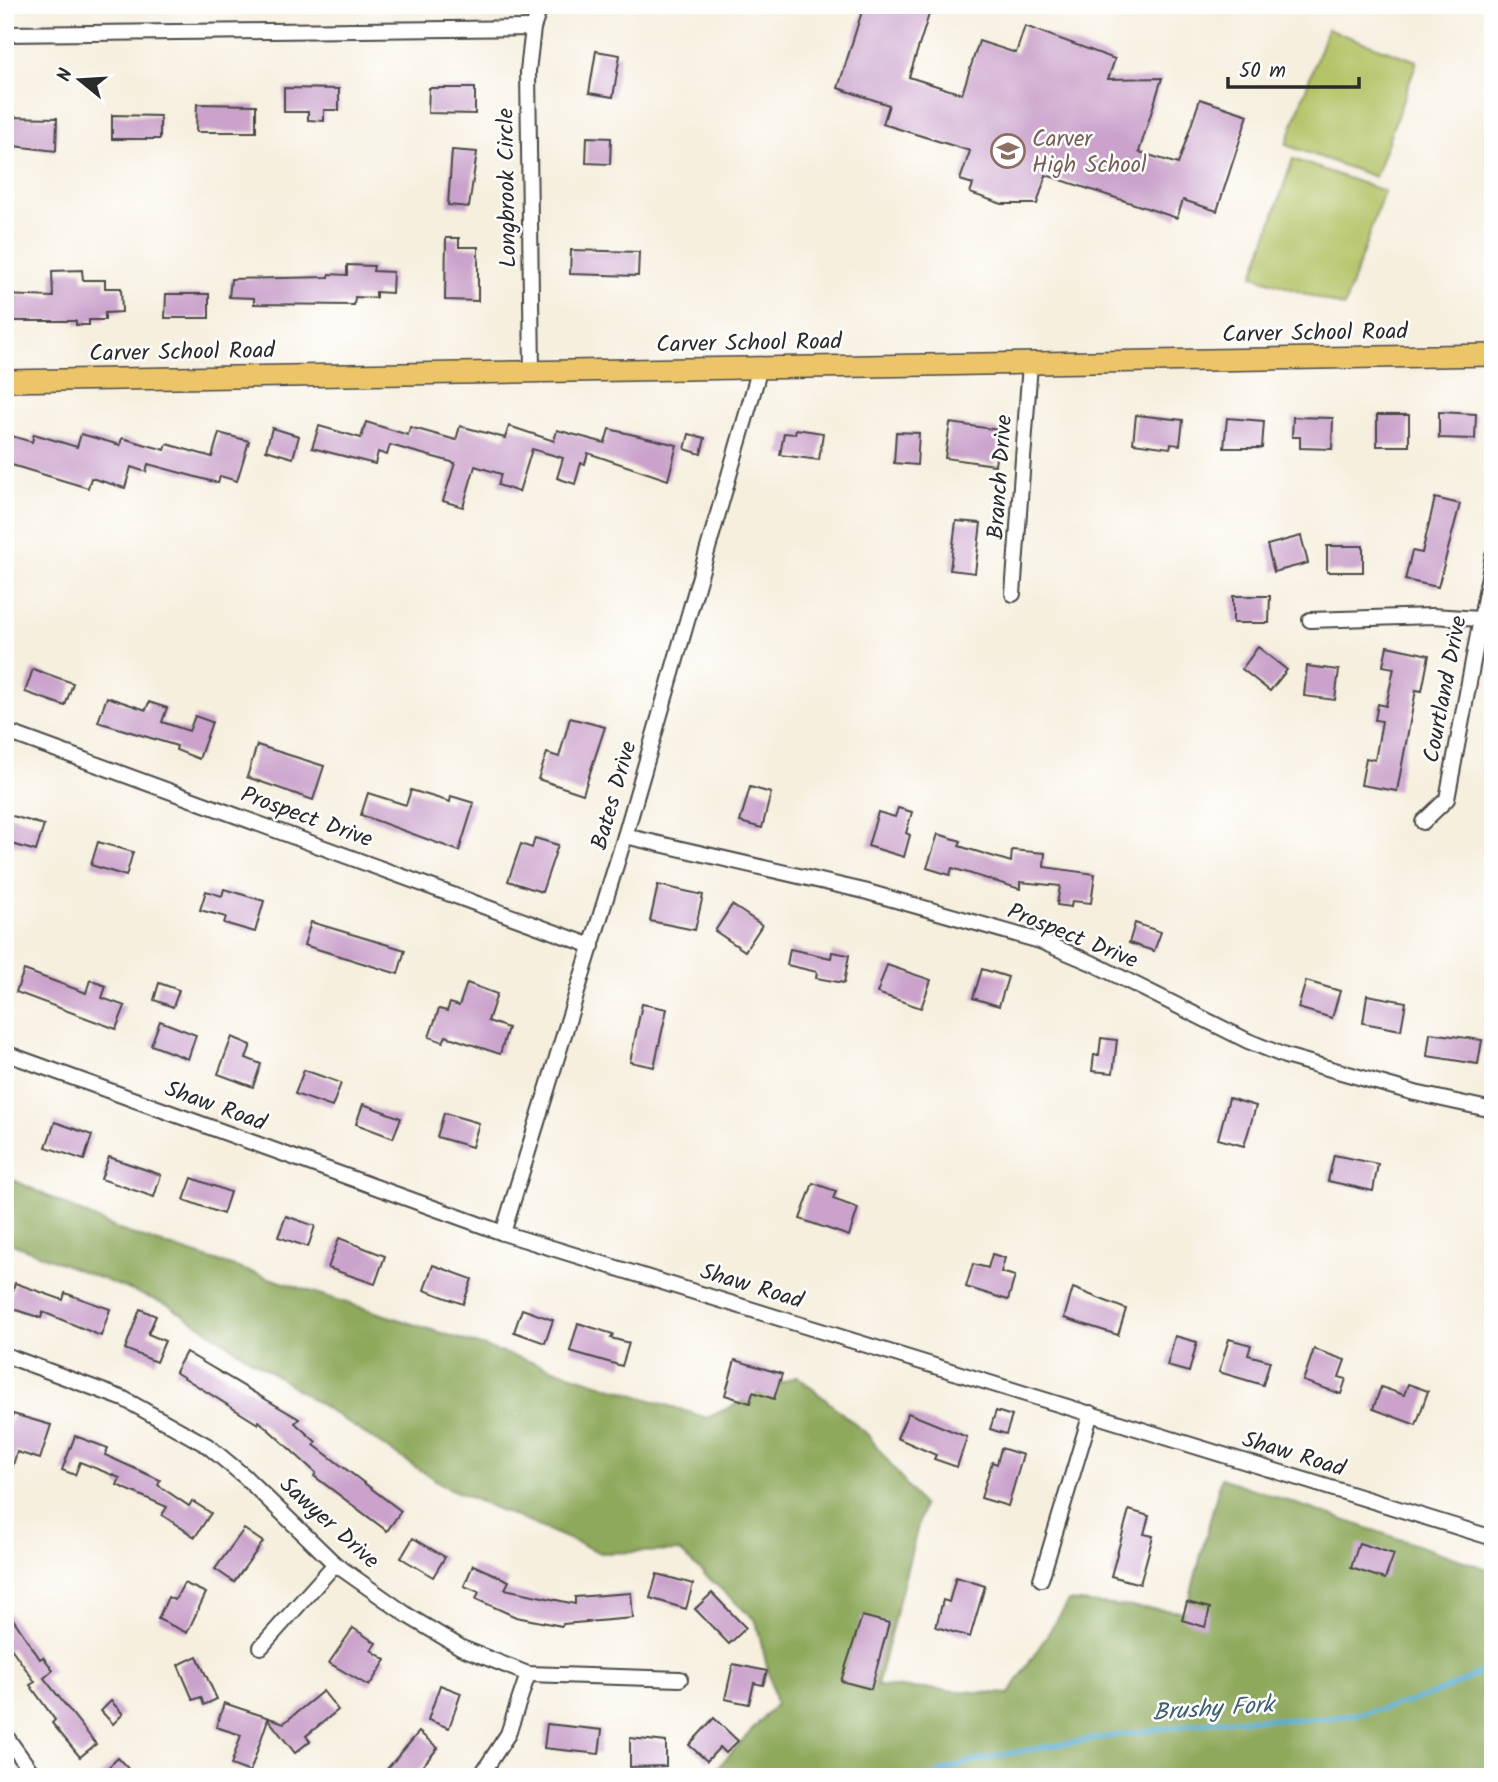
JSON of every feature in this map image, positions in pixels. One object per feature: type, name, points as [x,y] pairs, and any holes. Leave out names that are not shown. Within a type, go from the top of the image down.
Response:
[{"type":"main road","name":"Carver School Road","points":[[5,381],[1493,355]]},
{"type":"street","name":"Longbrook Circle","points":[[532,372],[528,114],[533,29],[541,5]]},
{"type":"street","points":[[5,34],[533,29]]},
{"type":"street","name":"Branch Drive","points":[[1013,594],[1030,364]]},
{"type":"street","name":"Bates Drive","points":[[503,1233],[625,836],[760,368]]},
{"type":"street","name":"Courtland Drive","points":[[1423,822],[1447,799],[1493,555]]},
{"type":"street","points":[[1310,620],[1432,616],[1480,619]]},
{"type":"street","name":"Prospect Drive","points":[[5,731],[592,947]]},
{"type":"street","name":"Prospect Drive","points":[[625,836],[864,891],[1040,941],[1092,962],[1248,1041],[1285,1056],[1415,1093],[1493,1110]]},
{"type":"street","name":"Shaw Road","points":[[5,1053],[503,1233],[1493,1538]]},
{"type":"street","name":"Sawyer Drive","points":[[5,1355],[124,1399],[185,1432],[244,1476],[335,1564],[410,1617],[462,1648],[528,1674],[680,1679]]},
{"type":"street","points":[[1041,1579],[1091,1413]]},
{"type":"street","points":[[261,1647],[335,1564]]},
{"type":"street","points":[[480,1777],[508,1734],[528,1674]]},
{"type":"street","points":[[5,1735],[35,1777]]},
{"type":"green space","points":[[1327,29],[1417,61],[1375,177],[1286,145]]},
{"type":"green space","points":[[1293,159],[1384,191],[1344,307],[1253,276]]},
{"type":"green space","points":[[5,1176],[119,1230],[707,1418],[797,1376],[867,1434],[923,1506],[877,1686],[1009,1694],[1069,1601],[1186,1612],[1221,1478],[1493,1571],[1493,1777],[709,1777],[776,1704],[756,1621],[679,1551],[601,1553],[448,1488],[168,1305],[5,1241]]},
{"type":"building","points":[[864,5],[932,5],[909,77],[962,94],[979,41],[1016,53],[1025,26],[1115,59],[1108,79],[1162,78],[1139,152],[1178,164],[1200,99],[1248,115],[1217,211],[1183,200],[1177,218],[1046,175],[1037,204],[1002,204],[970,193],[973,184],[960,180],[970,151],[883,124],[889,105],[838,88]]},
{"type":"building","points":[[596,51],[620,55],[613,97],[589,93]]},
{"type":"building","points":[[284,88],[339,89],[339,110],[324,110],[324,121],[308,120],[308,112],[284,112]]},
{"type":"building","points":[[429,88],[475,88],[475,114],[428,113]]},
{"type":"building","points":[[197,104],[256,105],[256,132],[196,132]]},
{"type":"building","points":[[112,115],[160,116],[160,139],[112,139]]},
{"type":"building","points":[[5,117],[57,118],[56,151],[5,145]]},
{"type":"building","points":[[587,137],[611,138],[610,164],[586,163]]},
{"type":"building","points":[[452,150],[477,152],[469,207],[448,205]]},
{"type":"building","points":[[446,238],[459,238],[459,247],[478,247],[478,301],[445,300]]},
{"type":"building","points":[[571,250],[639,252],[638,276],[570,274]]},
{"type":"building","points":[[347,265],[374,266],[373,271],[393,272],[392,293],[376,292],[376,298],[355,297],[354,305],[254,304],[254,298],[229,297],[231,279],[347,275]]},
{"type":"building","points":[[82,270],[83,280],[105,280],[105,288],[121,288],[122,312],[105,313],[105,320],[89,320],[89,325],[76,325],[76,321],[5,321],[5,295],[53,297],[52,271]]},
{"type":"building","points":[[166,294],[209,294],[209,318],[165,318]]},
{"type":"building","points":[[1439,412],[1476,414],[1475,439],[1439,438]]},
{"type":"building","points":[[1136,415],[1183,420],[1180,445],[1171,444],[1170,448],[1133,443]]},
{"type":"building","points":[[1377,415],[1409,415],[1409,446],[1377,446]]},
{"type":"building","points":[[1293,417],[1333,418],[1332,449],[1300,448],[1300,437],[1292,437]]},
{"type":"building","points":[[1227,418],[1264,421],[1262,448],[1224,448]]},
{"type":"building","points":[[366,422],[408,435],[410,427],[456,440],[460,426],[505,438],[509,426],[554,441],[557,430],[605,443],[609,429],[677,445],[668,480],[588,453],[585,464],[581,463],[575,484],[557,478],[563,458],[532,449],[519,492],[498,485],[501,474],[475,466],[463,507],[443,501],[455,463],[390,445],[387,455],[378,452],[375,464],[312,448],[319,426],[361,438]]},
{"type":"building","points":[[950,423],[1000,430],[995,465],[945,458]]},
{"type":"building","points":[[272,428],[299,436],[293,458],[266,450]]},
{"type":"building","points":[[796,429],[823,433],[819,460],[780,455],[784,433],[795,434]]},
{"type":"building","points":[[896,432],[919,433],[917,465],[894,463]]},
{"type":"building","points":[[219,433],[249,441],[237,481],[220,476],[218,483],[148,464],[146,472],[131,467],[125,488],[91,478],[88,488],[5,463],[5,434],[32,442],[34,434],[77,447],[81,434],[120,445],[122,438],[165,450],[167,444],[212,457]]},
{"type":"building","points":[[689,434],[705,438],[701,454],[685,449]]},
{"type":"building","points":[[1435,498],[1460,504],[1438,587],[1405,580],[1412,551],[1422,553]]},
{"type":"building","points":[[956,521],[981,523],[975,573],[950,570]]},
{"type":"building","points":[[1301,536],[1308,563],[1274,572],[1267,545]]},
{"type":"building","points":[[1327,546],[1363,546],[1363,572],[1327,572]]},
{"type":"building","points":[[1233,596],[1270,596],[1269,623],[1233,623]]},
{"type":"building","points":[[1387,646],[1429,655],[1422,691],[1416,690],[1397,791],[1361,785],[1366,758],[1375,760],[1382,721],[1375,720],[1378,704],[1386,706],[1394,668],[1383,666]]},
{"type":"building","points":[[1258,647],[1287,670],[1270,691],[1242,669]]},
{"type":"building","points":[[1307,666],[1339,670],[1335,700],[1304,696]]},
{"type":"building","points":[[33,669],[73,683],[65,706],[25,692]]},
{"type":"building","points":[[107,697],[146,710],[149,702],[167,708],[162,722],[189,731],[195,716],[212,722],[199,759],[176,750],[177,746],[98,722]]},
{"type":"building","points":[[570,718],[605,727],[583,794],[538,779],[547,753],[559,757]]},
{"type":"building","points":[[257,745],[324,766],[313,800],[247,777]]},
{"type":"building","points":[[750,787],[771,793],[762,828],[740,822]]},
{"type":"building","points":[[411,790],[450,802],[451,796],[474,803],[459,851],[361,815],[368,793],[406,805]]},
{"type":"building","points":[[898,808],[912,812],[906,833],[910,835],[904,857],[868,846],[878,812],[895,817]]},
{"type":"building","points":[[9,815],[44,825],[36,851],[5,842]]},
{"type":"building","points":[[938,834],[961,841],[959,846],[1011,862],[1012,850],[1045,853],[1044,867],[1095,874],[1091,903],[1072,901],[1071,907],[1057,905],[1060,886],[1020,882],[1020,889],[952,868],[950,875],[927,868]]},
{"type":"building","points":[[535,838],[558,845],[542,892],[508,881],[521,844],[532,848]]},
{"type":"building","points":[[98,842],[133,852],[126,876],[91,865]]},
{"type":"building","points":[[658,885],[703,895],[695,930],[650,921]]},
{"type":"building","points":[[224,889],[264,901],[255,932],[224,923],[226,917],[200,910],[206,891],[222,896]]},
{"type":"building","points":[[732,905],[762,925],[745,951],[715,931]]},
{"type":"building","points":[[311,922],[405,950],[398,974],[304,945]]},
{"type":"building","points":[[1135,923],[1161,932],[1154,951],[1129,943]]},
{"type":"building","points":[[790,949],[831,958],[832,952],[849,955],[844,983],[816,978],[817,972],[787,965]]},
{"type":"building","points":[[887,965],[931,980],[921,1008],[877,993]]},
{"type":"building","points":[[982,969],[1008,977],[999,1006],[973,998]]},
{"type":"building","points":[[24,970],[86,993],[90,980],[106,986],[102,998],[125,1006],[116,1029],[16,992]]},
{"type":"building","points":[[1306,981],[1340,991],[1332,1018],[1298,1008]]},
{"type":"building","points":[[159,983],[179,990],[173,1007],[154,1000]]},
{"type":"building","points":[[467,983],[497,994],[488,1021],[508,1028],[500,1054],[446,1036],[443,1042],[429,1037],[439,1009],[447,1011],[450,1003],[459,1006]]},
{"type":"building","points":[[1367,995],[1406,1002],[1401,1030],[1363,1023]]},
{"type":"building","points":[[642,1004],[667,1009],[654,1067],[630,1062]]},
{"type":"building","points":[[160,1021],[196,1035],[188,1059],[151,1045]]},
{"type":"building","points":[[1430,1033],[1482,1040],[1478,1064],[1427,1056]]},
{"type":"building","points":[[232,1037],[251,1045],[246,1058],[261,1064],[253,1087],[218,1074]]},
{"type":"building","points":[[1101,1038],[1117,1040],[1113,1073],[1092,1071],[1094,1055],[1099,1055]]},
{"type":"building","points":[[304,1070],[341,1083],[332,1107],[295,1094]]},
{"type":"building","points":[[1229,1098],[1256,1106],[1244,1146],[1218,1139]]},
{"type":"building","points":[[363,1104],[401,1118],[393,1138],[356,1124]]},
{"type":"building","points":[[444,1113],[479,1123],[472,1147],[437,1137]]},
{"type":"building","points":[[55,1122],[92,1135],[84,1160],[46,1147]]},
{"type":"building","points":[[1334,1155],[1378,1164],[1373,1191],[1328,1181]]},
{"type":"building","points":[[109,1157],[161,1175],[154,1197],[101,1179]]},
{"type":"building","points":[[192,1178],[230,1192],[223,1214],[184,1200]]},
{"type":"building","points":[[813,1183],[836,1191],[833,1199],[858,1208],[849,1236],[800,1219]]},
{"type":"building","points":[[286,1216],[315,1226],[308,1247],[278,1237]]},
{"type":"building","points":[[339,1238],[385,1256],[375,1284],[328,1268]]},
{"type":"building","points":[[992,1254],[1005,1258],[1001,1272],[1015,1276],[1008,1300],[966,1287],[973,1264],[988,1268]]},
{"type":"building","points":[[433,1265],[472,1279],[463,1304],[424,1290]]},
{"type":"building","points":[[15,1283],[63,1300],[65,1293],[110,1309],[101,1336],[43,1312],[41,1318],[7,1307]]},
{"type":"building","points":[[1073,1288],[1126,1309],[1118,1335],[1064,1318]]},
{"type":"building","points":[[140,1309],[156,1316],[148,1334],[165,1341],[156,1362],[125,1349]]},
{"type":"building","points":[[522,1309],[553,1320],[545,1343],[514,1332]]},
{"type":"building","points":[[578,1323],[613,1334],[611,1338],[629,1343],[622,1366],[570,1351]]},
{"type":"building","points":[[1175,1336],[1197,1342],[1189,1372],[1167,1366]]},
{"type":"building","points":[[1229,1339],[1251,1345],[1248,1355],[1270,1361],[1263,1385],[1219,1372]]},
{"type":"building","points":[[1314,1349],[1345,1360],[1339,1377],[1346,1379],[1341,1394],[1303,1381]]},
{"type":"building","points":[[186,1352],[299,1419],[295,1423],[316,1442],[314,1445],[401,1511],[387,1531],[314,1476],[316,1473],[259,1421],[258,1424],[175,1372]]},
{"type":"building","points":[[735,1360],[782,1374],[774,1399],[753,1392],[750,1403],[725,1395]]},
{"type":"building","points":[[1408,1384],[1428,1391],[1416,1425],[1373,1409],[1381,1387],[1404,1395]]},
{"type":"building","points":[[996,1411],[1012,1416],[1006,1434],[990,1429]]},
{"type":"building","points":[[908,1413],[967,1437],[957,1467],[934,1459],[936,1455],[897,1438]]},
{"type":"building","points":[[13,1414],[51,1425],[40,1459],[17,1452],[9,1478],[5,1477],[5,1438]]},
{"type":"building","points":[[75,1436],[108,1448],[105,1455],[160,1480],[158,1485],[189,1506],[192,1501],[211,1513],[195,1537],[162,1515],[167,1507],[117,1485],[120,1478],[80,1462],[75,1475],[62,1470]]},
{"type":"building","points":[[1001,1448],[1023,1455],[1008,1506],[981,1498],[992,1462],[997,1464]]},
{"type":"building","points":[[1129,1510],[1149,1516],[1144,1534],[1153,1536],[1140,1584],[1111,1576]]},
{"type":"building","points":[[244,1529],[263,1542],[234,1582],[215,1569]]},
{"type":"building","points":[[413,1538],[445,1557],[433,1577],[401,1558]]},
{"type":"building","points":[[1359,1543],[1394,1554],[1385,1579],[1351,1568]]},
{"type":"building","points":[[473,1565],[509,1581],[505,1589],[575,1604],[575,1597],[631,1593],[633,1618],[562,1626],[516,1617],[476,1599],[479,1592],[464,1586]]},
{"type":"building","points":[[657,1574],[693,1584],[686,1609],[650,1598]]},
{"type":"building","points":[[956,1577],[985,1586],[970,1637],[936,1627],[943,1600],[949,1602]]},
{"type":"building","points":[[184,1583],[206,1593],[187,1633],[158,1619],[168,1597],[175,1600]]},
{"type":"building","points":[[712,1593],[746,1628],[729,1644],[695,1609]]},
{"type":"building","points":[[1187,1602],[1210,1608],[1205,1627],[1182,1620]]},
{"type":"building","points":[[5,1607],[40,1659],[43,1657],[53,1670],[44,1678],[96,1744],[80,1757],[52,1723],[55,1720],[30,1685],[35,1682],[11,1648],[5,1652]]},
{"type":"building","points":[[862,1616],[889,1623],[871,1689],[841,1681]]},
{"type":"building","points":[[353,1628],[376,1643],[371,1650],[386,1660],[369,1686],[329,1663]]},
{"type":"building","points":[[197,1656],[217,1699],[204,1705],[201,1697],[193,1700],[178,1665]]},
{"type":"building","points":[[733,1664],[767,1671],[763,1685],[754,1683],[749,1704],[725,1699]]},
{"type":"building","points":[[440,1685],[461,1693],[449,1728],[428,1720]]},
{"type":"building","points":[[323,1691],[338,1710],[306,1736],[310,1741],[295,1753],[268,1719],[250,1772],[231,1765],[241,1735],[216,1727],[224,1703],[284,1723]]},
{"type":"building","points":[[111,1701],[123,1714],[113,1724],[101,1711]]},
{"type":"building","points":[[714,1718],[738,1741],[726,1753],[720,1747],[707,1761],[689,1745]]},
{"type":"building","points":[[547,1724],[602,1730],[599,1754],[544,1748]]},
{"type":"building","points":[[419,1732],[438,1748],[413,1777],[380,1777]]},
{"type":"building","points":[[630,1738],[666,1742],[666,1766],[630,1767]]},
{"type":"building","points":[[118,1758],[136,1777],[98,1777]]},
{"type":"waterway","name":"Brushy Fork","points":[[932,1777],[953,1767],[983,1759],[1131,1733],[1233,1720],[1312,1719],[1358,1714],[1431,1695],[1454,1686],[1493,1663]]},
{"type":"place","name":"Carver High School","points":[[1008,151]]}]
